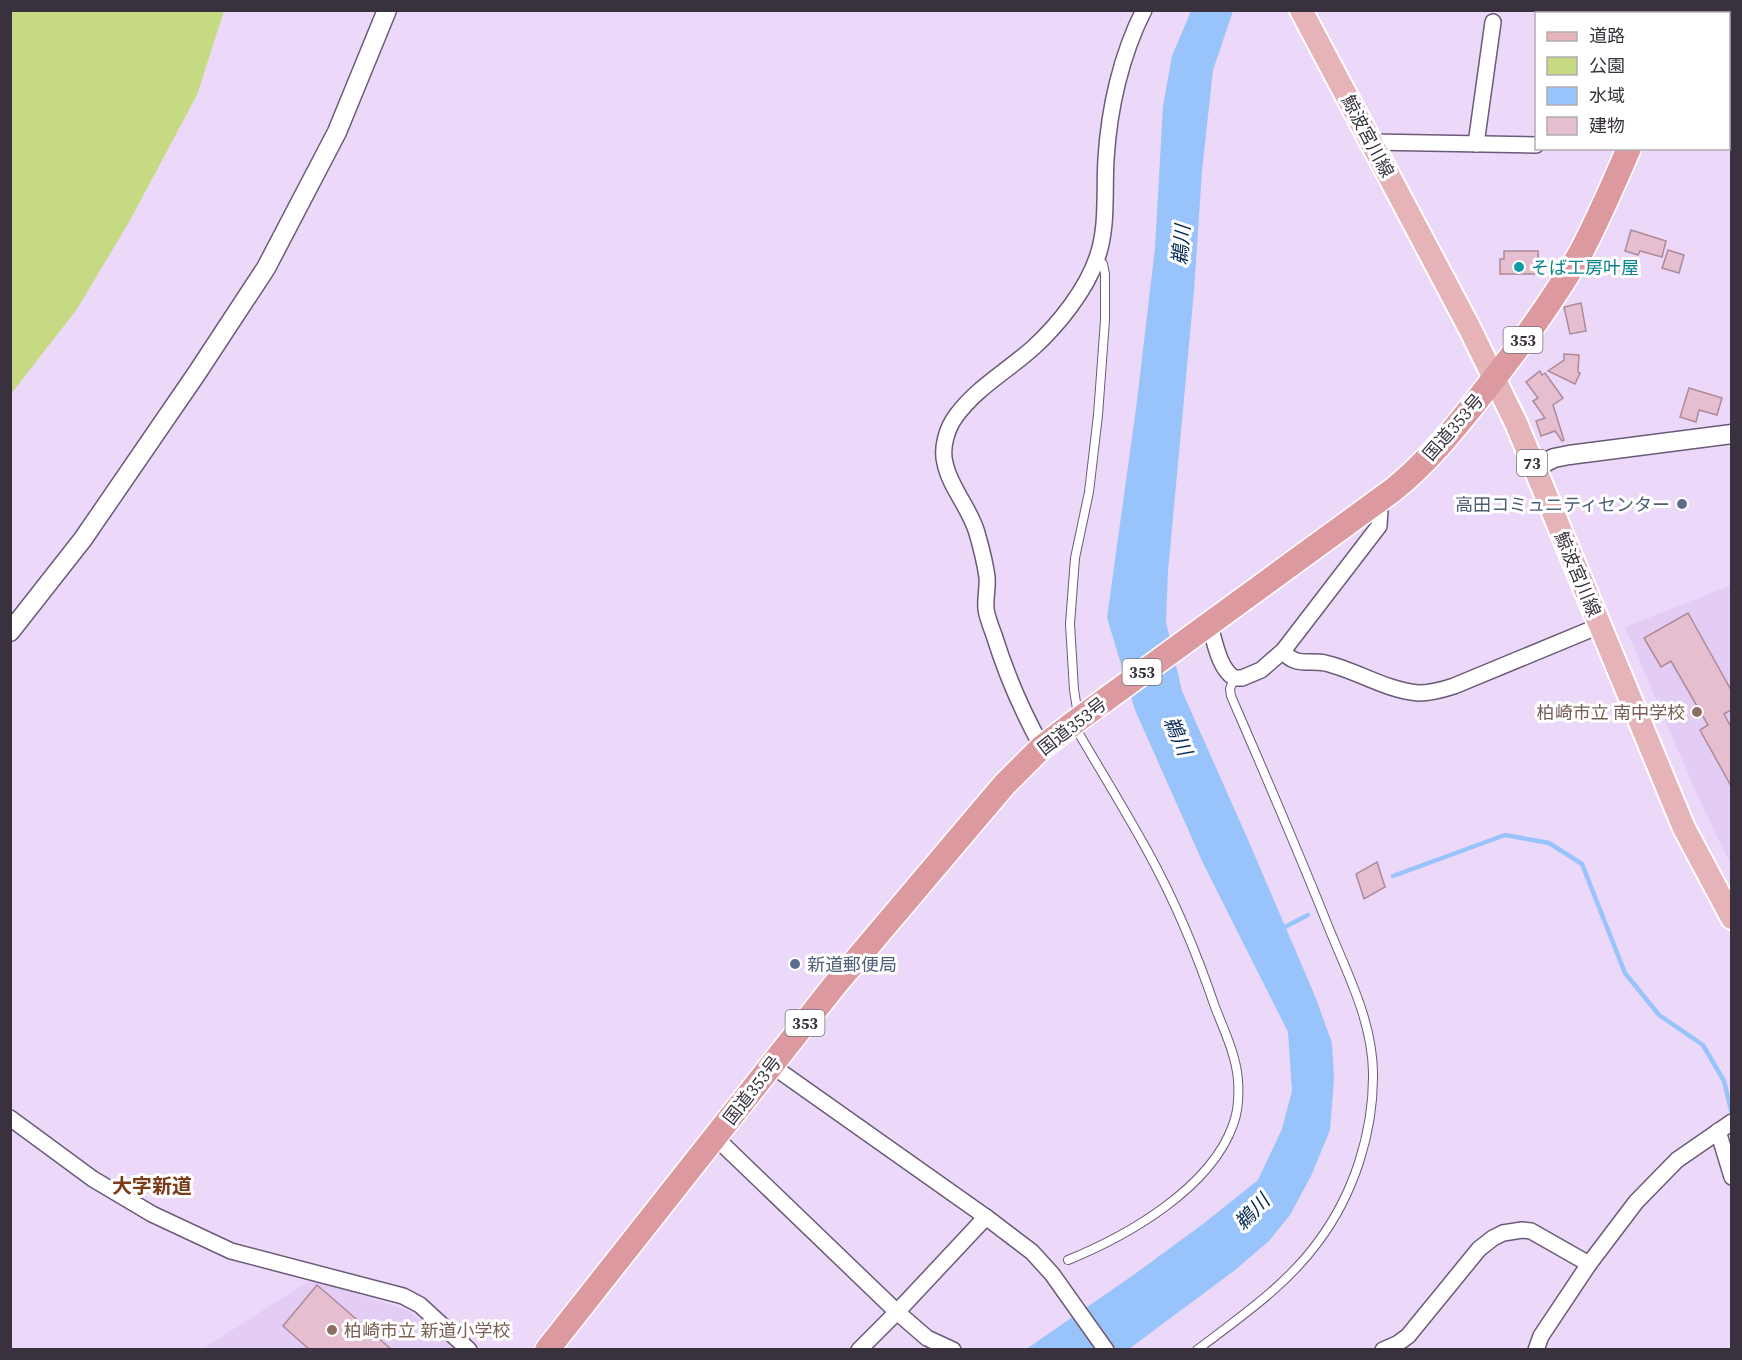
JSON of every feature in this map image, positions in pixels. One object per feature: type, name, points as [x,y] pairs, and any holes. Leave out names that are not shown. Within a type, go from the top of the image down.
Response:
[{"type":"highway","name":"国道353号","points":[[549,1348],[867,946],[1004,785],[1042,747],[1078,719],[1377,502],[1409,477],[1424,461],[1495,378],[1547,306],[1581,251],[1614,185],[1628,150]]},
{"type":"main road","name":"鯨波宮川線","points":[[1304,15],[1495,378],[1516,423],[1684,828],[1731,918]]},
{"type":"street","points":[[10,632],[83,539],[266,268],[337,132],[387,10]]},
{"type":"street","points":[[1042,747],[1004,669],[986,609],[987,579],[982,551],[975,526],[944,462],[944,450],[947,434],[956,417],[973,397],[1041,340],[1074,302],[1088,280],[1102,237],[1106,157],[1112,112],[1128,46],[1144,10]]},
{"type":"street","points":[[1476,144],[1493,22]]},
{"type":"street","points":[[1371,142],[1535,145]]},
{"type":"street","points":[[1534,468],[1554,458],[1569,455],[1731,435]]},
{"type":"street","points":[[1205,626],[1229,675],[1242,678],[1261,670],[1283,651],[1379,526],[1380,509],[1377,502]]},
{"type":"street","points":[[1283,651],[1288,658],[1325,663],[1393,687],[1418,693],[1447,688],[1599,626]]},
{"type":"street","points":[[771,1065],[1032,1252],[1059,1284],[1106,1350]]},
{"type":"street","points":[[10,1118],[93,1179],[152,1214],[231,1251],[403,1296],[420,1305],[469,1350]]},
{"type":"street","points":[[1536,1350],[1541,1336],[1589,1264],[1636,1202],[1677,1160],[1725,1127],[1731,1177]]},
{"type":"street","points":[[715,1137],[897,1312],[927,1338],[954,1350]]},
{"type":"street","points":[[859,1350],[986,1217]]},
{"type":"street","points":[[1383,1350],[1408,1336],[1479,1249],[1503,1233],[1513,1230],[1531,1231],[1589,1264]]},
{"type":"lane","points":[[1068,1260],[1119,1236],[1186,1191],[1212,1163],[1233,1125],[1238,1082],[1235,1062],[1201,966],[1149,854],[1078,719],[1070,624],[1076,558],[1089,492],[1098,415],[1105,321],[1105,274],[1103,264],[1097,258]]},
{"type":"lane","points":[[1197,1350],[1270,1294],[1303,1260],[1332,1222],[1344,1200],[1361,1154],[1368,1128],[1373,1072],[1368,1029],[1361,1006],[1309,877],[1231,696],[1230,689],[1234,678]]},
{"type":"shaded area","name":"柏崎市立 南中学校","points":[[1731,585],[1731,865],[1698,797],[1625,627]]},
{"type":"shaded area","name":"柏崎市立 新道小学校","points":[[312,1279],[409,1311],[456,1349],[201,1350]]},
{"type":"green space","points":[[11,10],[224,11],[197,95],[129,222],[77,309],[11,394]]},
{"type":"water","name":"鵜川","points":[[1191,11],[1233,11],[1213,70],[1202,171],[1194,291],[1168,571],[1166,622],[1182,691],[1315,996],[1332,1043],[1334,1079],[1330,1130],[1311,1176],[1290,1215],[1269,1241],[1235,1270],[1129,1349],[1025,1350],[1132,1276],[1258,1180],[1282,1129],[1292,1091],[1288,1032],[1203,863],[1135,710],[1107,618],[1137,401],[1155,248],[1163,106],[1172,56]]},
{"type":"building","points":[[1631,230],[1666,241],[1662,257],[1640,251],[1638,255],[1625,251]]},
{"type":"building","points":[[1668,250],[1684,255],[1679,273],[1662,268]]},
{"type":"building","name":"そば工房叶屋","points":[[1504,251],[1538,251],[1539,274],[1500,274],[1500,259],[1504,259]]},
{"type":"building","points":[[1581,303],[1586,331],[1570,334],[1564,307]]},
{"type":"building","points":[[1564,354],[1579,355],[1578,372],[1580,373],[1575,384],[1548,371],[1564,360]]},
{"type":"building","points":[[1540,371],[1542,375],[1545,373],[1563,398],[1553,405],[1564,440],[1562,441],[1555,431],[1541,436],[1536,421],[1545,418],[1533,401],[1538,398],[1526,382]]},
{"type":"building","points":[[1689,388],[1722,398],[1717,415],[1699,410],[1696,422],[1680,417]]},
{"type":"building","points":[[1688,613],[1731,690],[1731,710],[1724,714],[1731,727],[1731,786],[1700,730],[1708,725],[1671,661],[1661,667],[1644,638]]},
{"type":"building","points":[[1377,862],[1385,887],[1364,899],[1356,874]]},
{"type":"building","points":[[317,1285],[392,1350],[310,1350],[283,1326]]},
{"type":"waterway","points":[[1393,876],[1505,835],[1549,843],[1582,864],[1625,973],[1659,1015],[1703,1045],[1724,1081],[1732,1114]]},
{"type":"waterway","points":[[1281,929],[1308,915]]},
{"type":"place","name":"そば工房叶屋","points":[[1519,267]]},
{"type":"place","name":"高田コミュニティセンター","points":[[1682,504]]},
{"type":"place","name":"柏崎市立 南中学校","points":[[1697,712]]},
{"type":"place","name":"新道郵便局","points":[[795,964]]},
{"type":"place","name":"柏崎市立 新道小学校","points":[[332,1330]]},
{"type":"district","name":"大字新道","points":[[152,1186]]}]
